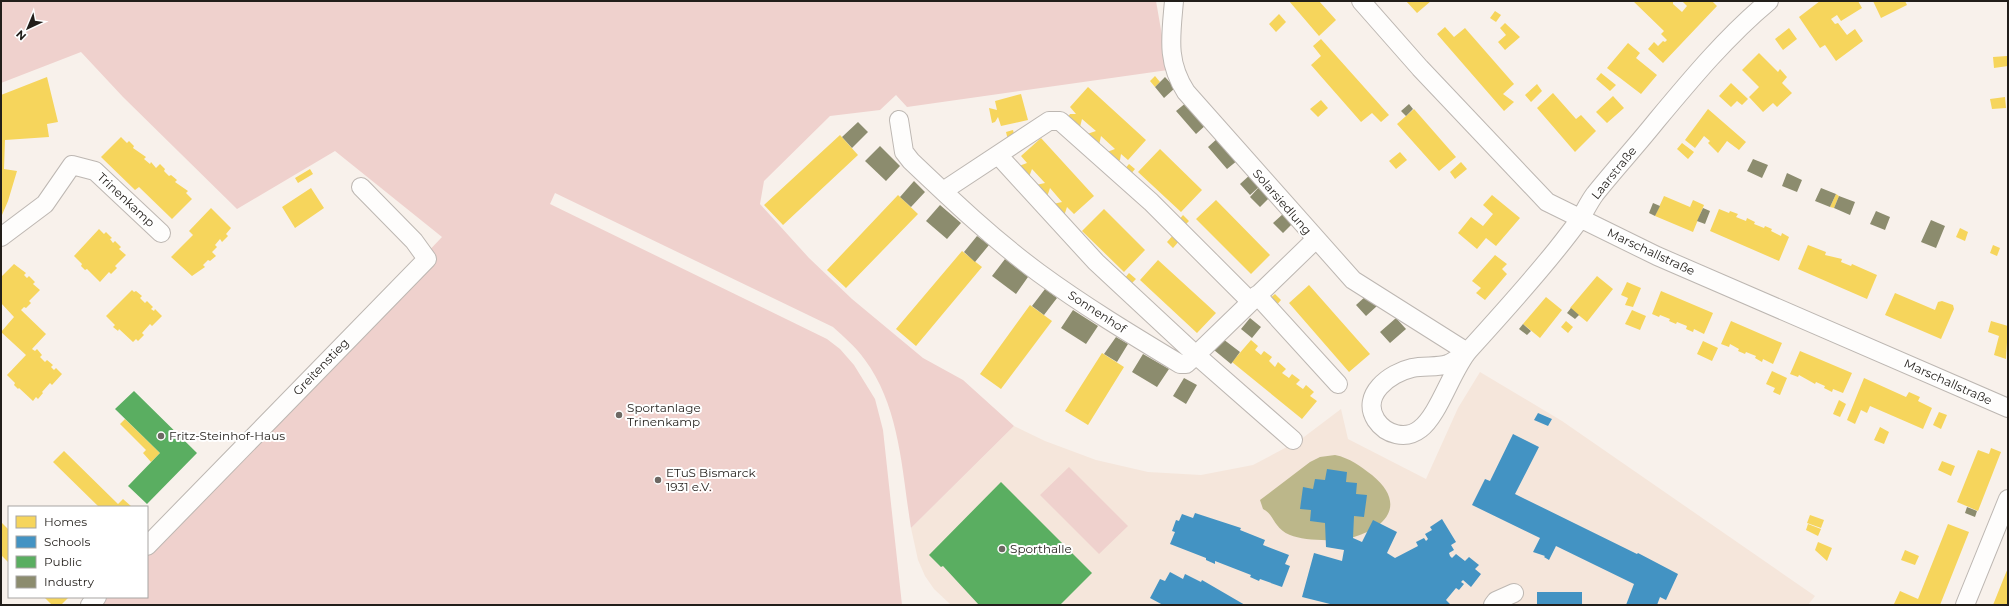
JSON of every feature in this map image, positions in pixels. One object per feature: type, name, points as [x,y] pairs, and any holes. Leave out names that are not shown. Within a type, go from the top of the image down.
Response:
[{"type":"street","name":"Solarsiedlung","points":[[1174,1],[1171,59],[1176,77],[1186,92],[1354,280],[1467,352]]},
{"type":"street","name":"Marschallstraße","points":[[1361,1],[1420,68],[1547,202],[1657,256],[2008,408]]},
{"type":"street","name":"Laarstraße","points":[[1467,352],[1449,364],[1412,368],[1399,372],[1388,378],[1374,394],[1371,402],[1372,414],[1377,422],[1385,430],[1394,434],[1413,434],[1420,430],[1429,419],[1467,352],[1556,250],[1580,219],[1594,196],[1695,74],[1729,38],[1769,1]]},
{"type":"street","name":"Sonnenhof","points":[[900,120],[904,152],[911,161],[972,218],[1037,272],[1107,320],[1180,364],[1186,364],[1196,355],[1316,239]]},
{"type":"street","points":[[943,191],[1050,121],[1060,121],[1151,202],[1254,298],[1338,384]]},
{"type":"street","points":[[998,154],[1096,262],[1196,355],[1293,440]]},
{"type":"street","name":"Trinenkamp","points":[[1,236],[45,204],[72,165],[95,171],[161,233]]},
{"type":"street","name":"Greitenstieg","points":[[148,545],[427,259],[414,241],[361,187]]},
{"type":"street","points":[[1965,605],[2008,499]]},
{"type":"street","points":[[1493,605],[1496,601],[1514,593]]},
{"type":"shaded area","points":[[1,1],[1156,1],[1168,70],[907,107],[896,95],[880,110],[830,116],[764,181],[760,204],[809,258],[852,299],[923,358],[963,380],[1014,426],[911,528],[898,441],[886,398],[877,378],[865,360],[846,338],[833,327],[555,193],[550,204],[827,339],[840,349],[854,365],[875,399],[883,430],[902,605],[91,605],[98,598],[148,598],[148,545],[442,237],[335,151],[237,209],[123,97],[81,52],[1,83]]},
{"type":"shaded area","points":[[1480,372],[1562,421],[1815,596],[1808,605],[951,605],[934,589],[925,576],[918,560],[911,528],[1014,426],[1045,441],[1096,460],[1148,472],[1201,475],[1253,465],[1300,440],[1341,409],[1348,439],[1426,479],[1458,408]]},
{"type":"shaded area","points":[[1335,455],[1350,460],[1372,475],[1382,485],[1388,495],[1390,504],[1389,512],[1384,520],[1366,532],[1348,539],[1340,540],[1304,539],[1284,532],[1263,509],[1260,500],[1310,462],[1320,457]]},
{"type":"shaded area","points":[[1069,467],[1128,526],[1099,554],[1040,495]]},
{"type":"building: Homes","points":[[1289,1],[1319,1],[1336,20],[1319,36]]},
{"type":"building: Homes","points":[[1406,1],[1431,1],[1417,13]]},
{"type":"building: Homes","points":[[1633,1],[1673,1],[1673,4],[1682,12],[1687,6],[1683,2],[1684,1],[1712,1],[1717,6],[1663,63],[1648,49],[1654,42],[1658,46],[1663,41],[1665,42],[1667,40],[1661,34],[1664,31]]},
{"type":"building: Homes","points":[[1820,1],[1858,1],[1862,8],[1841,21],[1837,15],[1831,19],[1835,24],[1838,23],[1847,35],[1855,29],[1863,41],[1836,61],[1825,45],[1820,48],[1799,17]]},
{"type":"building: Homes","points":[[1873,1],[1905,1],[1907,5],[1881,18]]},
{"type":"building: Homes","points":[[1495,11],[1501,15],[1496,22],[1490,18]]},
{"type":"building: Homes","points":[[1279,14],[1286,22],[1276,32],[1269,24]]},
{"type":"building: Homes","points":[[1505,23],[1520,37],[1505,50],[1498,42],[1506,35],[1500,28]]},
{"type":"building: Homes","points":[[1445,27],[1454,37],[1465,28],[1514,84],[1503,94],[1514,102],[1504,111],[1437,34]]},
{"type":"building: Homes","points":[[1789,28],[1797,39],[1783,50],[1775,39]]},
{"type":"building: Homes","points":[[1321,39],[1389,115],[1381,122],[1372,113],[1361,122],[1311,65],[1321,56],[1313,46]]},
{"type":"building: Homes","points":[[1628,43],[1640,53],[1636,58],[1657,75],[1641,94],[1607,68]]},
{"type":"building: Homes","points":[[1759,53],[1778,72],[1780,69],[1787,77],[1782,83],[1792,93],[1777,107],[1773,103],[1763,112],[1749,97],[1759,87],[1742,70]]},
{"type":"building: Homes","points":[[2007,56],[2008,66],[1994,68],[1993,57]]},
{"type":"building: Homes","points":[[1601,73],[1616,85],[1610,91],[1596,79]]},
{"type":"building: Homes","points":[[1155,76],[1160,82],[1155,87],[1150,81]]},
{"type":"building: Homes","points":[[47,77],[58,122],[47,124],[49,137],[5,140],[4,169],[17,171],[2,215],[1,95]]},
{"type":"building: Homes","points":[[1731,83],[1748,99],[1742,105],[1737,101],[1731,107],[1719,96]]},
{"type":"building: Homes","points":[[1537,84],[1542,91],[1531,102],[1525,95]]},
{"type":"building: Homes","points":[[1088,87],[1146,140],[1128,160],[1121,154],[1118,162],[1107,152],[1115,149],[1101,136],[1099,145],[1087,134],[1096,131],[1082,119],[1080,127],[1068,117],[1070,114],[1076,114],[1070,107]]},
{"type":"building: Homes","points":[[1553,93],[1576,119],[1581,115],[1596,131],[1575,152],[1537,108]]},
{"type":"building: Homes","points":[[1021,94],[1028,120],[1001,126],[998,117],[995,122],[992,123],[989,108],[997,110],[995,101]]},
{"type":"building: Homes","points":[[1613,96],[1624,108],[1607,123],[1596,112]]},
{"type":"building: Homes","points":[[2005,97],[2006,108],[1992,109],[1990,99]]},
{"type":"building: Homes","points":[[1321,100],[1328,108],[1318,117],[1310,109]]},
{"type":"building: Homes","points":[[1414,109],[1456,157],[1439,171],[1397,124]]},
{"type":"building: Homes","points":[[1708,109],[1746,142],[1739,150],[1727,141],[1718,153],[1708,143],[1710,141],[1704,136],[1695,148],[1685,140]]},
{"type":"building: Homes","points":[[1013,130],[1015,138],[1008,140],[1006,132]]},
{"type":"building: Homes","points":[[840,135],[858,155],[783,225],[764,205]]},
{"type":"building: Homes","points":[[121,137],[127,143],[129,141],[134,146],[133,148],[146,157],[144,159],[150,164],[151,162],[156,168],[160,164],[169,176],[171,175],[177,180],[175,182],[188,191],[186,193],[192,199],[172,219],[139,187],[135,190],[101,157]]},
{"type":"building: Homes","points":[[1041,138],[1094,196],[1074,214],[1067,207],[1064,216],[1053,204],[1062,202],[1050,188],[1047,197],[1036,185],[1045,183],[1032,169],[1029,177],[1019,166],[1027,163],[1021,156]]},
{"type":"building: Homes","points":[[1682,143],[1694,152],[1688,159],[1677,149]]},
{"type":"building: Homes","points":[[1160,149],[1202,190],[1181,212],[1138,172]]},
{"type":"building: Homes","points":[[1400,152],[1407,160],[1396,169],[1389,161]]},
{"type":"building: Homes","points":[[1461,162],[1467,169],[1455,179],[1450,172]]},
{"type":"building: Homes","points":[[1129,164],[1135,169],[1130,175],[1124,170]]},
{"type":"building: Homes","points":[[310,169],[313,174],[298,183],[295,178]]},
{"type":"building: Homes","points":[[311,188],[324,208],[295,228],[282,207]]},
{"type":"building: Homes","points":[[1836,194],[1839,196],[1834,208],[1830,207]]},
{"type":"building: Homes","points":[[898,195],[918,214],[846,288],[827,270]]},
{"type":"building: Homes","points":[[1492,195],[1520,218],[1496,246],[1486,238],[1477,249],[1458,233],[1471,217],[1483,226],[1493,214],[1483,205]]},
{"type":"building: Homes","points":[[1664,196],[1690,207],[1693,200],[1704,205],[1693,232],[1655,216]]},
{"type":"building: Homes","points":[[1216,200],[1270,255],[1251,274],[1196,219]]},
{"type":"building: Homes","points":[[211,208],[231,228],[226,234],[228,236],[222,242],[220,239],[215,245],[217,247],[212,252],[216,256],[210,261],[208,260],[203,265],[205,267],[192,276],[171,257],[193,235],[189,231]]},
{"type":"building: Homes","points":[[1104,209],[1145,250],[1124,272],[1082,231]]},
{"type":"building: Homes","points":[[1719,209],[1729,213],[1730,211],[1738,214],[1736,217],[1746,221],[1747,218],[1755,222],[1754,224],[1764,228],[1765,226],[1781,236],[1782,233],[1789,237],[1779,261],[1710,231]]},
{"type":"building: Homes","points":[[1183,215],[1189,221],[1183,227],[1178,221]]},
{"type":"building: Homes","points":[[1960,228],[1968,232],[1965,241],[1956,237]]},
{"type":"building: Homes","points":[[99,229],[104,234],[106,232],[112,238],[110,239],[113,243],[115,241],[121,247],[119,249],[126,255],[115,266],[117,268],[111,274],[109,272],[100,282],[87,269],[85,270],[81,266],[82,264],[74,256]]},
{"type":"building: Homes","points":[[1175,233],[1181,239],[1173,248],[1167,242]]},
{"type":"building: Homes","points":[[1808,245],[1826,252],[1825,255],[1842,259],[1841,262],[1851,266],[1852,264],[1877,275],[1867,299],[1798,269]]},
{"type":"building: Homes","points":[[1993,245],[2000,248],[1997,256],[1990,253]]},
{"type":"building: Homes","points":[[962,251],[982,267],[916,346],[896,329]]},
{"type":"building: Homes","points":[[1495,255],[1507,264],[1502,269],[1507,274],[1485,300],[1476,293],[1481,288],[1472,281]]},
{"type":"building: Homes","points":[[1158,260],[1216,313],[1197,333],[1140,280]]},
{"type":"building: Homes","points":[[14,264],[26,273],[24,275],[27,278],[29,276],[35,282],[33,284],[40,290],[29,301],[31,303],[26,308],[24,307],[21,310],[46,334],[32,349],[35,351],[37,349],[42,355],[40,357],[45,362],[47,360],[53,365],[51,367],[54,370],[56,368],[62,374],[52,385],[50,383],[38,399],[36,397],[33,401],[14,385],[15,383],[7,375],[26,355],[1,332],[14,317],[1,303],[1,277]]},
{"type":"building: Homes","points":[[1129,273],[1136,279],[1130,285],[1124,279]]},
{"type":"building: Homes","points":[[1597,276],[1613,289],[1587,322],[1570,308]]},
{"type":"building: Homes","points":[[1627,282],[1641,288],[1633,307],[1625,305],[1628,298],[1621,295]]},
{"type":"building: Homes","points":[[1309,285],[1370,354],[1349,372],[1289,303]]},
{"type":"building: Homes","points":[[132,290],[134,292],[136,291],[142,296],[140,298],[145,303],[147,301],[153,307],[151,309],[154,311],[155,309],[162,316],[152,326],[150,324],[142,333],[144,335],[138,341],[136,339],[133,342],[119,329],[118,331],[113,327],[115,325],[106,316]]},
{"type":"building: Homes","points":[[1661,291],[1713,313],[1704,334],[1694,329],[1693,332],[1686,329],[1687,326],[1677,322],[1676,324],[1669,321],[1670,319],[1652,314]]},
{"type":"building: Homes","points":[[1895,293],[1935,310],[1938,302],[1942,301],[1953,305],[1954,309],[1941,339],[1885,315]]},
{"type":"building: Homes","points":[[1275,294],[1281,300],[1275,307],[1268,300]]},
{"type":"building: Homes","points":[[1546,297],[1562,310],[1540,338],[1523,324]]},
{"type":"building: Homes","points":[[1030,305],[1052,321],[1001,389],[980,374]]},
{"type":"building: Homes","points":[[1632,310],[1646,316],[1640,330],[1625,324]]},
{"type":"building: Homes","points":[[1566,321],[1573,327],[1568,333],[1561,327]]},
{"type":"building: Homes","points":[[1731,321],[1782,343],[1773,364],[1763,359],[1762,362],[1755,358],[1756,356],[1738,351],[1739,349],[1730,344],[1729,347],[1721,344]]},
{"type":"building: Homes","points":[[1991,321],[2008,326],[2006,359],[1994,355],[1999,336],[1988,332]]},
{"type":"building: Homes","points":[[1251,340],[1258,346],[1255,350],[1261,355],[1264,351],[1272,357],[1269,361],[1275,367],[1278,362],[1286,369],[1282,373],[1289,378],[1292,374],[1300,380],[1296,384],[1303,389],[1306,385],[1314,392],[1310,396],[1317,401],[1302,419],[1232,362]]},
{"type":"building: Homes","points":[[1703,341],[1718,348],[1712,361],[1697,354]]},
{"type":"building: Homes","points":[[1800,351],[1852,373],[1843,393],[1833,389],[1832,392],[1824,388],[1825,386],[1816,382],[1815,384],[1799,375],[1798,377],[1790,374]]},
{"type":"building: Homes","points":[[1102,353],[1124,367],[1088,425],[1065,411]]},
{"type":"building: Homes","points":[[1772,371],[1787,378],[1780,395],[1773,392],[1775,388],[1766,384]]},
{"type":"building: Homes","points":[[1864,378],[1906,397],[1909,392],[1920,397],[1918,401],[1932,408],[1923,429],[1870,406],[1867,413],[1861,410],[1855,424],[1847,420]]},
{"type":"building: Homes","points":[[1839,400],[1846,404],[1840,417],[1833,414]]},
{"type":"building: Homes","points":[[1939,412],[1947,415],[1941,429],[1933,425]]},
{"type":"building: Homes","points":[[125,419],[160,453],[151,462],[143,453],[146,450],[120,424]]},
{"type":"building: Homes","points":[[1880,427],[1889,432],[1884,444],[1874,440]]},
{"type":"building: Homes","points":[[1991,448],[2001,452],[1978,511],[1957,502],[1978,450],[1989,454]]},
{"type":"building: Homes","points":[[64,451],[118,504],[123,499],[131,506],[98,506],[53,462]]},
{"type":"building: Homes","points":[[1942,461],[1955,466],[1951,476],[1938,470]]},
{"type":"building: Homes","points":[[1810,515],[1824,520],[1821,528],[1807,523]]},
{"type":"building: Homes","points":[[1,522],[8,529],[8,562],[1,555]]},
{"type":"building: Homes","points":[[1808,524],[1821,529],[1818,536],[1806,530]]},
{"type":"building: Homes","points":[[1948,524],[1969,532],[1940,605],[1894,604],[1900,591],[1918,599]]},
{"type":"building: Homes","points":[[1818,542],[1832,548],[1827,561],[1815,550]]},
{"type":"building: Homes","points":[[1905,550],[1919,556],[1915,565],[1901,560]]},
{"type":"building: Homes","points":[[2008,568],[2008,605],[1993,605],[2003,580]]},
{"type":"building: Homes","points":[[45,598],[68,598],[61,605],[52,605]]},
{"type":"building: Schools","points":[[1538,413],[1552,419],[1548,426],[1534,420]]},
{"type":"building: Schools","points":[[1513,434],[1539,447],[1515,494],[1637,554],[1638,553],[1678,574],[1666,600],[1660,597],[1657,605],[1626,605],[1634,584],[1556,546],[1549,560],[1544,557],[1545,556],[1533,552],[1540,538],[1472,505],[1485,479],[1490,481]]},
{"type":"building: Schools","points":[[1327,469],[1347,472],[1346,482],[1357,483],[1356,494],[1367,495],[1364,517],[1354,516],[1353,538],[1362,542],[1373,520],[1397,532],[1387,553],[1395,558],[1418,546],[1416,542],[1424,538],[1426,541],[1428,539],[1425,534],[1432,530],[1430,527],[1442,519],[1456,542],[1451,545],[1454,550],[1449,553],[1450,556],[1452,558],[1456,554],[1465,561],[1469,557],[1479,565],[1475,569],[1481,574],[1471,587],[1463,580],[1461,582],[1464,584],[1459,590],[1456,588],[1446,600],[1451,605],[1334,605],[1302,597],[1314,553],[1342,561],[1344,550],[1326,547],[1325,523],[1310,521],[1311,510],[1300,509],[1303,487],[1313,489],[1315,479],[1325,480]]},
{"type":"building: Schools","points":[[1195,513],[1241,528],[1240,530],[1265,540],[1263,545],[1289,555],[1285,564],[1290,566],[1282,587],[1260,579],[1259,581],[1250,577],[1251,575],[1215,561],[1215,564],[1206,560],[1206,558],[1170,544],[1175,532],[1172,531],[1176,520],[1179,521],[1182,514],[1193,518]]},
{"type":"building: Schools","points":[[1170,572],[1183,579],[1185,574],[1201,582],[1202,580],[1245,605],[1163,605],[1150,598],[1160,579],[1165,581]]},
{"type":"building: Schools","points":[[1537,592],[1582,592],[1582,605],[1537,605]]},
{"type":"building: Public","name":"Fritz-Steinhof-Haus","points":[[134,391],[197,453],[147,504],[128,486],[160,453],[115,409]]},
{"type":"building: Public","name":"Sporthalle","points":[[1001,482],[1092,573],[1060,605],[979,605],[943,566],[941,567],[929,555]]},
{"type":"building: Industry","points":[[1165,77],[1175,88],[1164,98],[1155,87]]},
{"type":"building: Industry","points":[[1187,102],[1207,124],[1196,134],[1176,111]]},
{"type":"building: Industry","points":[[1409,104],[1413,109],[1406,116],[1401,111]]},
{"type":"building: Industry","points":[[858,122],[868,132],[852,148],[842,137]]},
{"type":"building: Industry","points":[[1219,137],[1238,160],[1227,169],[1208,147]]},
{"type":"building: Industry","points":[[880,146],[900,166],[886,181],[865,161]]},
{"type":"building: Industry","points":[[1753,159],[1768,165],[1762,178],[1747,171]]},
{"type":"building: Industry","points":[[1787,173],[1802,180],[1797,192],[1782,186]]},
{"type":"building: Industry","points":[[1251,174],[1261,185],[1250,195],[1240,184]]},
{"type":"building: Industry","points":[[914,181],[925,192],[911,207],[900,197]]},
{"type":"building: Industry","points":[[1260,186],[1270,197],[1260,207],[1250,197]]},
{"type":"building: Industry","points":[[1821,188],[1836,194],[1830,207],[1815,201]]},
{"type":"building: Industry","points":[[1839,196],[1855,202],[1850,215],[1834,208]]},
{"type":"building: Industry","points":[[1653,203],[1660,206],[1655,216],[1649,213]]},
{"type":"building: Industry","points":[[940,205],[961,223],[947,239],[926,221]]},
{"type":"building: Industry","points":[[1703,208],[1710,211],[1705,224],[1697,221]]},
{"type":"building: Industry","points":[[1876,211],[1890,217],[1885,230],[1870,224]]},
{"type":"building: Industry","points":[[1283,214],[1293,223],[1283,233],[1273,223]]},
{"type":"building: Industry","points":[[1931,220],[1945,226],[1936,248],[1921,242]]},
{"type":"building: Industry","points":[[977,236],[989,245],[975,262],[964,252]]},
{"type":"building: Industry","points":[[1005,259],[1028,277],[1016,294],[992,276]]},
{"type":"building: Industry","points":[[1045,289],[1057,298],[1044,315],[1032,306]]},
{"type":"building: Industry","points":[[1367,295],[1377,306],[1366,316],[1356,305]]},
{"type":"building: Industry","points":[[1571,308],[1579,315],[1575,319],[1567,313]]},
{"type":"building: Industry","points":[[1073,310],[1098,326],[1086,344],[1061,328]]},
{"type":"building: Industry","points":[[1250,318],[1261,327],[1252,338],[1241,329]]},
{"type":"building: Industry","points":[[1396,318],[1406,329],[1390,343],[1380,332]]},
{"type":"building: Industry","points":[[1523,324],[1531,331],[1527,335],[1519,329]]},
{"type":"building: Industry","points":[[1116,337],[1128,344],[1117,362],[1104,354]]},
{"type":"building: Industry","points":[[1223,339],[1240,352],[1231,364],[1214,350]]},
{"type":"building: Industry","points":[[1143,354],[1169,369],[1157,387],[1132,372]]},
{"type":"building: Industry","points":[[1184,378],[1197,385],[1186,404],[1173,396]]},
{"type":"building: Industry","points":[[1967,507],[1977,511],[1975,517],[1965,513]]},
{"type":"place","name":"Sportanlage Trinenkamp","points":[[619,415]]},
{"type":"place","name":"Fritz-Steinhof-Haus","points":[[161,436]]},
{"type":"place","name":"ETuS Bismarck 1931 e.V.","points":[[658,480]]},
{"type":"place","name":"Sporthalle","points":[[1002,549]]}]
